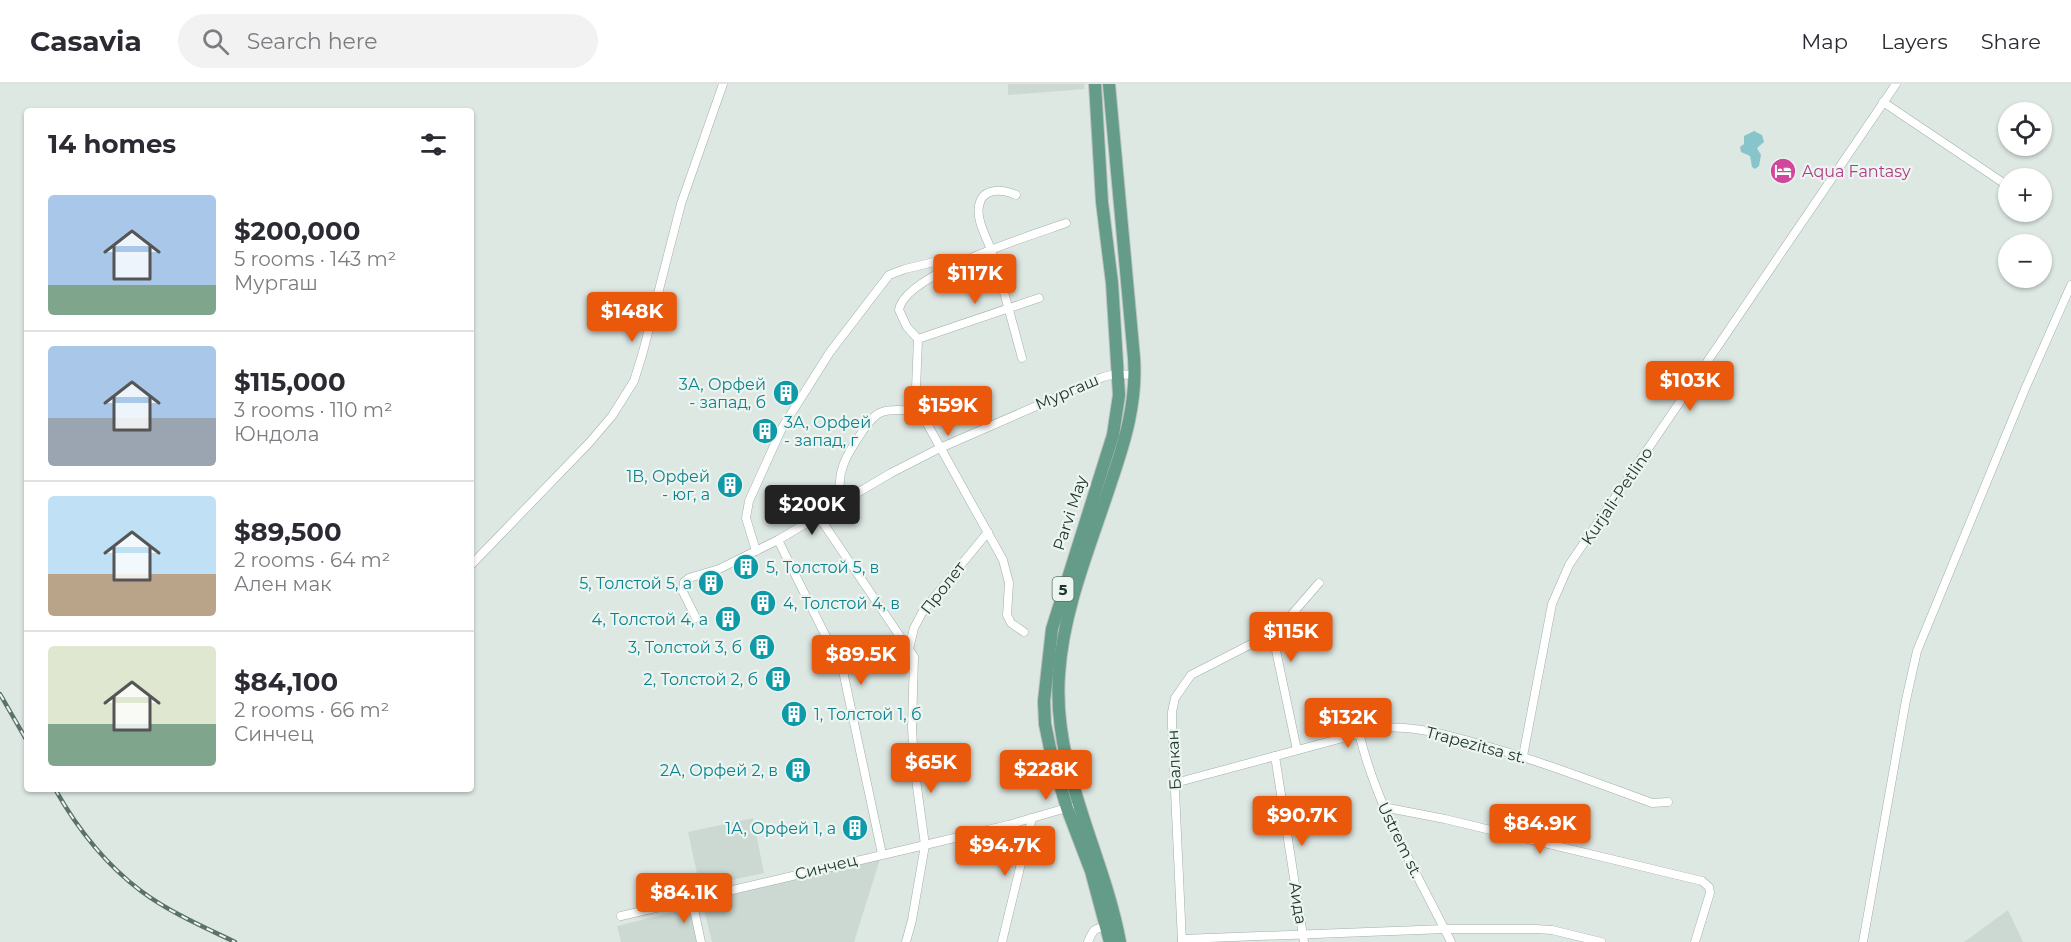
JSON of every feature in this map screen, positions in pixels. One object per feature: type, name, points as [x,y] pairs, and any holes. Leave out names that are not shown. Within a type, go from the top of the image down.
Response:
[{"type":"main road","name":"Parvi May","points":[[1095,84],[1102,202],[1112,283],[1119,395],[1113,435],[1052,629],[1044,701],[1045,724],[1052,758],[1107,887],[1120,942]]},
{"type":"main road","name":"Parvi May","points":[[1109,84],[1135,375],[1126,438],[1073,600],[1059,673],[1058,702],[1072,806],[1108,928],[1110,942]]},
{"type":"street","points":[[474,562],[589,443],[612,416],[634,381],[678,214],[723,84]]},
{"type":"street","name":"Kurjali-Petlino","points":[[1523,756],[1552,604],[1569,565],[1896,84]]},
{"type":"street","points":[[1883,102],[1998,179]]},
{"type":"street","points":[[1016,195],[1006,190],[996,190],[987,193],[978,206],[1022,357]]},
{"type":"street","points":[[1024,632],[1011,623],[1007,615],[1009,583],[1007,571],[988,532],[920,411],[916,389],[918,339],[901,318],[899,310],[904,299],[913,289],[940,273],[991,250],[1066,223]]},
{"type":"street","points":[[756,551],[746,518],[749,501],[782,428],[830,352],[889,275],[938,261]]},
{"type":"street","points":[[1863,942],[1906,700],[1917,651],[2025,389],[2071,285]]},
{"type":"street","points":[[918,339],[1039,298]]},
{"type":"street","name":"Мургаш","points":[[696,618],[683,592],[684,582],[689,578],[719,569],[778,540],[891,473],[940,448],[1094,380],[1119,374],[1135,375]]},
{"type":"street","points":[[842,502],[839,480],[842,465],[847,453],[866,426],[882,412],[920,411]]},
{"type":"street","points":[[819,517],[909,650],[915,664],[912,727],[914,765],[926,845],[906,942]]},
{"type":"street","name":"Пролет","points":[[909,650],[914,628],[923,610],[988,532]]},
{"type":"street","points":[[778,540],[843,670],[882,854]]},
{"type":"street","points":[[1297,750],[1274,635],[1318,583]]},
{"type":"street","name":"Балкан","points":[[1182,940],[1172,712],[1176,698],[1191,675],[1263,638],[1274,635]]},
{"type":"street","name":"Trapezitsa st.","points":[[1175,783],[1380,728],[1415,729],[1452,736],[1523,756],[1652,803],[1668,802]]},
{"type":"street","name":"Ustrem st.","points":[[1359,733],[1364,755],[1383,807],[1451,942]]},
{"type":"street","name":"Аида","points":[[1275,756],[1303,939]]},
{"type":"street","name":"Синчец","points":[[621,916],[926,845],[1072,806]]},
{"type":"street","points":[[1383,807],[1445,819],[1702,881],[1709,886],[1710,892],[1695,942]]},
{"type":"street","points":[[1002,942],[1032,818]]},
{"type":"street","points":[[692,900],[701,942]]},
{"type":"street","points":[[1088,942],[1093,930],[1097,927],[1108,928]]},
{"type":"street","points":[[1182,940],[1303,939],[1445,929],[1552,930],[1601,942]]},
{"type":"shaded area","points":[[1008,84],[1084,84],[1085,89],[1008,95]]},
{"type":"shaded area","points":[[753,818],[764,873],[700,887],[688,832]]},
{"type":"shaded area","points":[[880,859],[854,942],[712,942],[702,901]]},
{"type":"shaded area","points":[[691,908],[700,942],[621,942],[617,926]]},
{"type":"shaded area","points":[[2008,910],[2023,942],[1964,942]]},
{"type":"water","points":[[1754,131],[1762,135],[1764,142],[1757,148],[1761,155],[1759,166],[1755,169],[1752,167],[1750,156],[1741,152],[1740,147],[1744,144],[1744,136]]},
{"type":"railway","points":[[0,694],[24,736]]},
{"type":"railway","points":[[57,792],[73,818],[104,857],[141,891],[163,906],[235,942]]},
{"type":"place","name":"Aqua Fantasy","points":[[1783,171]]},
{"type":"place","name":"3А, Орфей - запад, б","points":[[786,393]]},
{"type":"place","name":"3А, Орфей - запад, г","points":[[765,431]]},
{"type":"place","name":"1В, Орфей - юг, а","points":[[730,485]]},
{"type":"place","name":"5, Толстой 5, в","points":[[746,567]]},
{"type":"place","name":"5, Толстой 5, а","points":[[711,583]]},
{"type":"place","name":"4, Толстой 4, в","points":[[763,603]]},
{"type":"place","name":"4, Толстой 4, а","points":[[728,619]]},
{"type":"place","name":"3, Толстой 3, б","points":[[762,647]]},
{"type":"place","name":"2, Толстой 2, б","points":[[778,679]]},
{"type":"place","name":"1, Толстой 1, б","points":[[794,714]]},
{"type":"place","name":"2А, Орфей 2, в","points":[[798,770]]},
{"type":"place","name":"1А, Орфей 1, а","points":[[855,828]]}]
